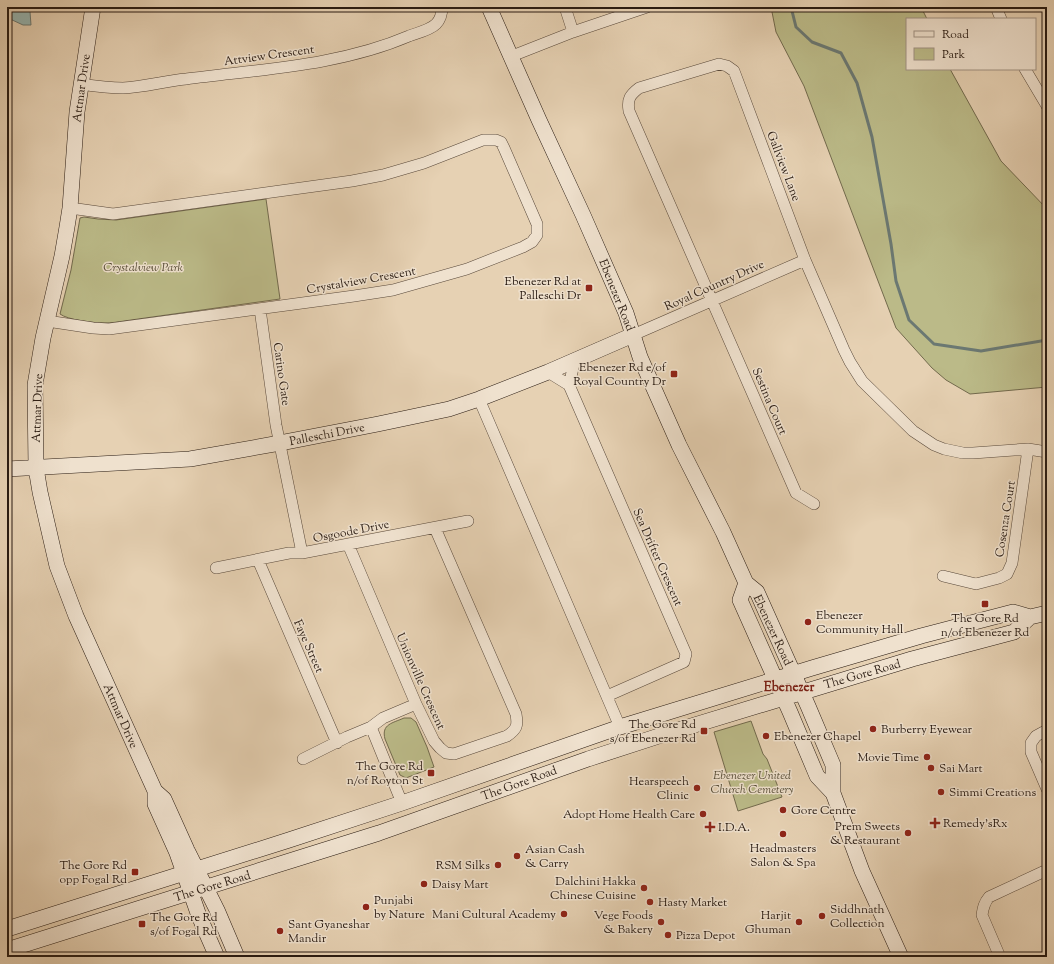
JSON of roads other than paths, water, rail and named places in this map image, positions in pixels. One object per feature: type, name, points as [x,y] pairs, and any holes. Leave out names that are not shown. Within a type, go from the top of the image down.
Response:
[{"type":"main road","name":"Attmar Drive","points":[[93,7],[80,84],[70,208],[62,256],[43,338],[35,385],[36,468],[51,544],[66,591],[154,791],[155,804],[177,853],[190,871]]},
{"type":"main road","name":"Ebenezer Road","points":[[489,7],[623,306],[640,357],[679,445],[723,532],[746,583],[757,592],[802,692],[833,764],[833,792],[862,871],[902,957]]},
{"type":"main road","name":"Palleschi Drive","points":[[7,469],[190,459],[280,444],[378,424],[442,410],[479,399],[548,372],[633,335]]},
{"type":"main road","name":"Ebenezer Road","points":[[746,583],[740,600],[776,679],[817,776],[833,792]]},
{"type":"main road","name":"The Gore Road","points":[[7,928],[402,804],[620,727],[776,679],[921,636],[1013,612],[1030,617],[1047,613]]},
{"type":"main road","name":"The Gore Road","points":[[7,950],[386,830],[588,759],[912,659],[1014,632],[1030,617]]},
{"type":"main road","points":[[190,871],[206,888],[218,910],[237,957]]},
{"type":"main road","points":[[190,871],[190,892],[217,957]]},
{"type":"street","name":"Attview Crescent","points":[[80,84],[114,88],[134,87],[299,65],[363,53],[390,44],[436,24],[442,16],[442,7]]},
{"type":"street","points":[[565,7],[573,32]]},
{"type":"street","points":[[512,56],[573,32],[647,7]]},
{"type":"street","points":[[996,7],[1002,18]]},
{"type":"street","name":"Gallview Lane","points":[[712,300],[629,111],[628,104],[631,95],[639,88],[719,64],[728,66],[734,71],[805,260],[844,350],[857,375],[862,381],[913,431],[934,445],[963,453],[1028,449],[1047,452]]},
{"type":"street","points":[[1026,70],[1047,106]]},
{"type":"street","name":"Crystalview Crescent","points":[[47,321],[109,329],[354,296],[401,288],[466,269],[523,247],[532,242],[537,235],[537,224],[501,142],[496,140],[483,140],[411,167],[383,175],[352,181],[113,214],[70,208]]},
{"type":"street","name":"Royal Country Drive","points":[[633,335],[805,260]]},
{"type":"street","name":"Sestina Court","points":[[712,300],[796,493],[814,504]]},
{"type":"street","name":"Carino Gate","points":[[260,309],[280,444]]},
{"type":"street","points":[[548,372],[569,385],[575,360]]},
{"type":"street","name":"Sea Drifter Crescent","points":[[569,385],[686,654],[684,662],[607,696]]},
{"type":"street","points":[[479,399],[620,727]]},
{"type":"street","name":"Osgoode Drive","points":[[280,444],[302,553],[468,521]]},
{"type":"street","name":"Cosenza Court","points":[[943,576],[976,584],[999,578],[1006,574],[1012,563],[1028,449]]},
{"type":"street","name":"Unionville Crescent","points":[[348,544],[416,704],[434,740],[446,753],[454,754],[507,736],[514,731],[518,723],[516,714],[435,528]]},
{"type":"street","points":[[216,568],[290,553],[302,553]]},
{"type":"street","name":"Faye Street","points":[[258,560],[337,743]]},
{"type":"street","points":[[303,759],[371,727],[383,718],[416,704]]},
{"type":"street","points":[[371,727],[402,804]]},
{"type":"street","points":[[1047,730],[1036,736],[1031,743],[1031,752],[1047,789]]},
{"type":"street","points":[[1000,957],[982,916],[984,903],[989,897],[1047,870]]},
{"type":"water","points":[[7,7],[30,7],[31,25],[23,25],[8,18]]},
{"type":"waterway","points":[[791,7],[796,27],[812,42],[841,53],[857,83],[872,137],[896,281],[909,320],[934,344],[981,351],[1047,340]]},
{"type":"place","name":"Ebenezer Rd at Palleschi Dr","points":[[589,288]]},
{"type":"place","name":"Ebenezer Rd e/of Royal Country Dr","points":[[674,374]]},
{"type":"place","name":"The Gore Rd n/of Ebenezer Rd","points":[[985,604]]},
{"type":"place","name":"Ebenezer Community Hall","points":[[808,622]]},
{"type":"place","name":"Burberry Eyewear","points":[[873,729]]},
{"type":"place","name":"The Gore Rd s/of Ebenezer Rd","points":[[704,731]]},
{"type":"place","name":"Ebenezer Chapel","points":[[766,736]]},
{"type":"place","name":"Movie Time","points":[[927,757]]},
{"type":"place","name":"Sai Mart","points":[[931,768]]},
{"type":"place","name":"The Gore Rd n/of Royton St","points":[[431,773]]},
{"type":"place","name":"Hearspeech Clinic","points":[[697,788]]},
{"type":"place","name":"Simmi Creations","points":[[941,792]]},
{"type":"place","name":"Gore Centre","points":[[783,810]]},
{"type":"place","name":"Adopt Home Health Care","points":[[703,814]]},
{"type":"place","name":"Remedy'sRx","points":[[935,823]]},
{"type":"place","name":"I.D.A.","points":[[710,827]]},
{"type":"place","name":"Prem Sweets & Restaurant","points":[[908,833]]},
{"type":"place","name":"Headmasters Salon & Spa","points":[[783,834]]},
{"type":"place","name":"Asian Cash & Carry","points":[[517,856]]},
{"type":"place","name":"RSM Silks","points":[[498,865]]},
{"type":"place","name":"The Gore Rd opp Fogal Rd","points":[[135,872]]},
{"type":"place","name":"Daisy Mart","points":[[424,884]]},
{"type":"place","name":"Dalchini Hakka Chinese Cuisine","points":[[644,888]]},
{"type":"place","name":"Hasty Market","points":[[650,902]]},
{"type":"place","name":"Punjabi by Nature","points":[[366,907]]},
{"type":"place","name":"Mani Cultural Academy","points":[[564,914]]},
{"type":"place","name":"Siddhnath Collection","points":[[822,916]]},
{"type":"place","name":"Vege Foods & Bakery","points":[[661,922]]},
{"type":"place","name":"Harjit Ghuman","points":[[799,922]]},
{"type":"place","name":"The Gore Rd s/of Fogal Rd","points":[[142,924]]},
{"type":"place","name":"Sant Gyaneshar Mandir","points":[[280,931]]},
{"type":"place","name":"Pizza Depot","points":[[668,935]]},
{"type":"district","name":"Ebenezer","points":[[789,686]]},
{"type":"park label","name":"Crystalview Park","points":[[143,267]]},
{"type":"park label","name":"Ebenezer United Church Cemetery","points":[[752,782]]}]
